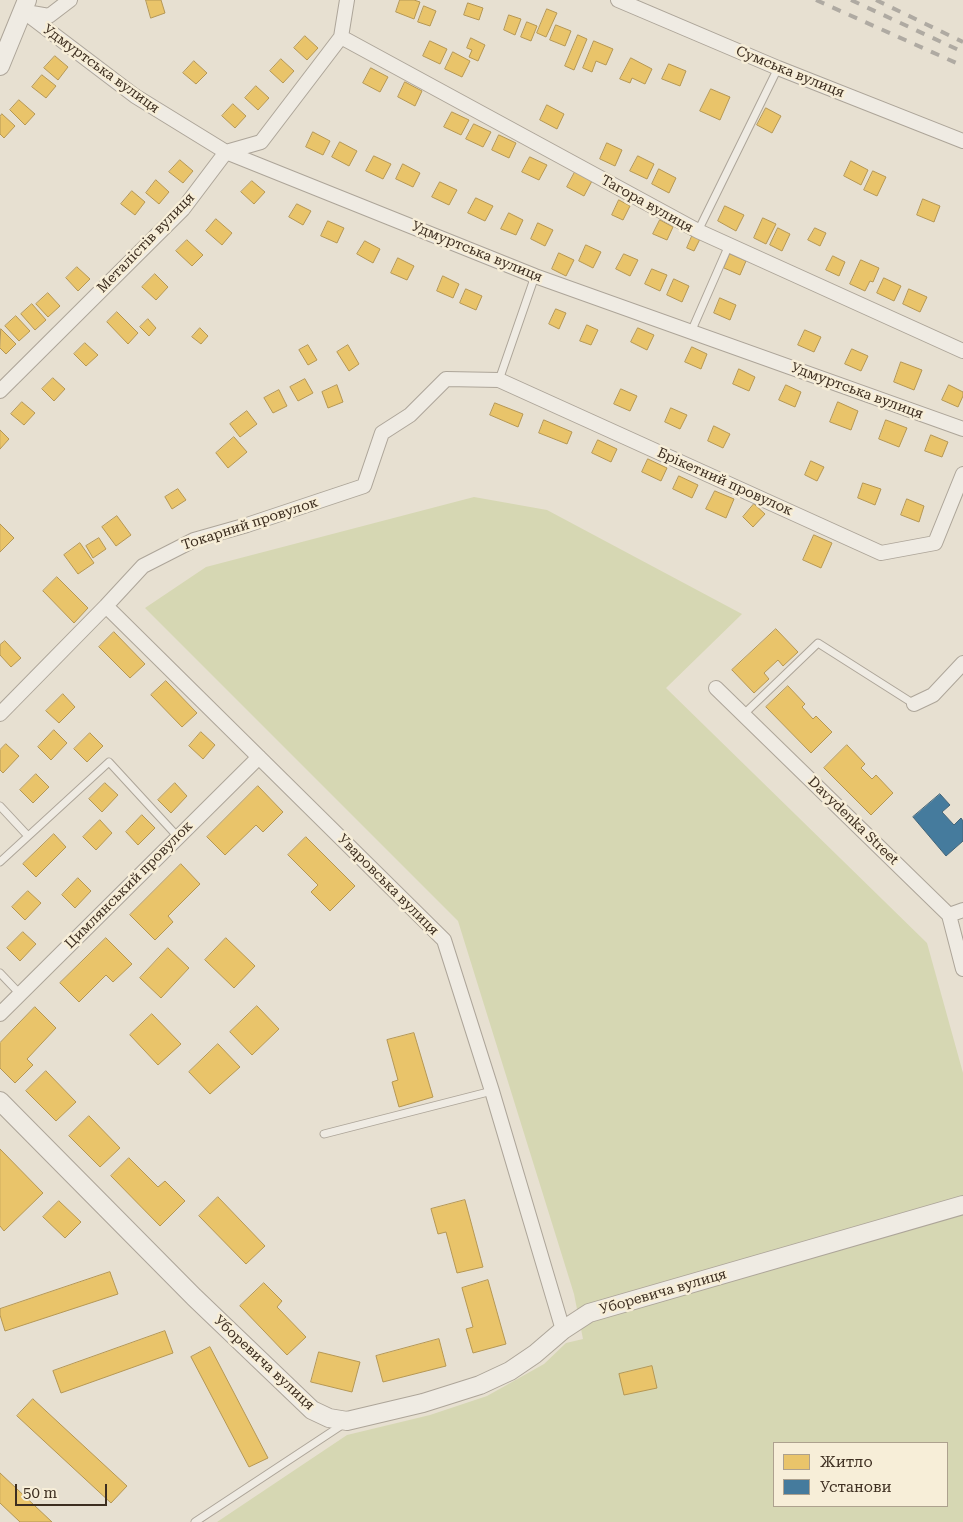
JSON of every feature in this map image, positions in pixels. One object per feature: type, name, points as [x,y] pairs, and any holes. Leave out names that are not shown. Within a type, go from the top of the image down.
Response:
[{"type":"street","points":[[0,66],[25,6],[49,16],[70,0]]},
{"type":"street","points":[[226,152],[261,142],[342,37],[347,0]]},
{"type":"street","name":"Сумська вулиця","points":[[618,0],[778,68],[963,141]]},
{"type":"street","name":"Удмуртська вулиця","points":[[25,6],[135,96],[226,152],[535,276],[963,429]]},
{"type":"street","name":"Тагора вулиця","points":[[342,37],[698,231],[963,351]]},
{"type":"street","name":"Металістів вулиця","points":[[0,391],[183,209],[226,152]]},
{"type":"street","name":"Брiкетний провулок","points":[[446,379],[499,380],[880,553],[934,544],[963,474]]},
{"type":"street","name":"Токарний провулок","points":[[0,714],[143,566],[194,540],[247,525],[364,486],[382,432],[410,415],[446,379]]},
{"type":"street","name":"Уваровська вулиця","points":[[106,606],[444,940],[492,1091],[563,1330]]},
{"type":"street","points":[[914,704],[933,695],[963,663]]},
{"type":"street","name":"Davydenka Street","points":[[716,688],[949,914]]},
{"type":"street","name":"Цимлянський провулок","points":[[0,1014],[259,757]]},
{"type":"street","points":[[963,910],[949,914],[963,969]]},
{"type":"street","name":"Уборевича вулиця","points":[[0,1101],[194,1297],[312,1410],[329,1418],[347,1421],[423,1403],[480,1385],[510,1371],[563,1330],[589,1313],[963,1205]]},
{"type":"lane","points":[[698,231],[778,68]]},
{"type":"lane","points":[[691,332],[729,246]]},
{"type":"lane","points":[[499,380],[535,276]]},
{"type":"lane","points":[[744,714],[818,643],[914,704]]},
{"type":"lane","points":[[0,862],[108,762],[178,837]]},
{"type":"lane","points":[[0,806],[28,836]]},
{"type":"lane","points":[[0,973],[20,994]]},
{"type":"lane","points":[[324,1134],[492,1091]]},
{"type":"lane","points":[[195,1522],[347,1421]]},
{"type":"green space","points":[[474,497],[547,510],[742,614],[666,688],[927,943],[963,1073],[963,1522],[217,1522],[347,1435],[430,1415],[487,1396],[544,1364],[566,1343],[583,1339],[574,1294],[458,921],[145,608],[206,567]]},
{"type":"building: Житло","points":[[146,0],[161,0],[165,13],[151,18]]},
{"type":"building: Житло","points":[[400,0],[420,2],[414,19],[396,12]]},
{"type":"building: Житло","points":[[468,3],[483,8],[479,20],[464,15]]},
{"type":"building: Житло","points":[[424,6],[436,11],[430,26],[418,22]]},
{"type":"building: Житло","points":[[547,9],[557,13],[546,37],[537,33]]},
{"type":"building: Житло","points":[[509,15],[521,19],[515,35],[504,30]]},
{"type":"building: Житло","points":[[527,22],[537,26],[531,41],[521,37]]},
{"type":"building: Житло","points":[[556,25],[571,31],[565,46],[550,40]]},
{"type":"building: Житло","points":[[578,35],[587,39],[574,70],[565,66]]},
{"type":"building: Житло","points":[[305,36],[318,48],[307,60],[294,48]]},
{"type":"building: Житло","points":[[471,38],[485,45],[478,61],[469,57],[472,50],[467,48]]},
{"type":"building: Житло","points":[[430,41],[447,49],[440,64],[423,56]]},
{"type":"building: Житло","points":[[594,41],[613,49],[606,65],[596,61],[592,72],[583,68]]},
{"type":"building: Житло","points":[[453,52],[470,61],[462,77],[445,69]]},
{"type":"building: Житло","points":[[55,56],[68,67],[58,80],[44,68]]},
{"type":"building: Житло","points":[[631,58],[652,69],[645,84],[632,78],[630,83],[620,79]]},
{"type":"building: Житло","points":[[281,59],[294,71],[283,83],[270,71]]},
{"type":"building: Житло","points":[[194,61],[207,73],[196,84],[183,73]]},
{"type":"building: Житло","points":[[669,64],[686,71],[680,86],[662,79]]},
{"type":"building: Житло","points":[[371,68],[388,77],[380,92],[363,83]]},
{"type":"building: Житло","points":[[42,75],[56,86],[46,98],[32,87]]},
{"type":"building: Житло","points":[[405,82],[422,91],[415,106],[398,97]]},
{"type":"building: Житло","points":[[256,86],[269,98],[258,110],[245,98]]},
{"type":"building: Житло","points":[[711,89],[730,97],[720,120],[700,111]]},
{"type":"building: Житло","points":[[19,100],[35,114],[25,125],[10,110]]},
{"type":"building: Житло","points":[[233,104],[246,116],[235,128],[222,116]]},
{"type":"building: Житло","points":[[547,105],[564,114],[557,129],[540,120]]},
{"type":"building: Житло","points":[[766,108],[781,116],[772,133],[757,125]]},
{"type":"building: Житло","points":[[452,112],[469,120],[461,135],[444,127]]},
{"type":"building: Житло","points":[[2,114],[15,126],[4,138],[0,134],[0,117]]},
{"type":"building: Житло","points":[[474,124],[491,132],[483,147],[466,139]]},
{"type":"building: Житло","points":[[313,132],[330,141],[323,155],[306,147]]},
{"type":"building: Житло","points":[[499,135],[516,143],[509,158],[492,150]]},
{"type":"building: Житло","points":[[340,142],[357,151],[349,166],[332,157]]},
{"type":"building: Житло","points":[[607,143],[622,150],[615,166],[600,159]]},
{"type":"building: Житло","points":[[374,156],[391,164],[383,179],[366,171]]},
{"type":"building: Житло","points":[[638,156],[654,164],[647,179],[630,171]]},
{"type":"building: Житло","points":[[530,157],[547,165],[539,180],[522,172]]},
{"type":"building: Житло","points":[[180,160],[193,171],[183,183],[169,172]]},
{"type":"building: Житло","points":[[851,161],[868,170],[861,185],[844,176]]},
{"type":"building: Житло","points":[[403,164],[420,173],[413,187],[396,179]]},
{"type":"building: Житло","points":[[659,169],[676,178],[669,193],[652,184]]},
{"type":"building: Житло","points":[[873,171],[886,177],[877,196],[864,190]]},
{"type":"building: Житло","points":[[575,172],[592,181],[584,196],[567,187]]},
{"type":"building: Житло","points":[[156,180],[169,192],[159,204],[146,193]]},
{"type":"building: Житло","points":[[252,181],[265,192],[254,204],[241,192]]},
{"type":"building: Житло","points":[[440,182],[457,190],[449,205],[432,197]]},
{"type":"building: Житло","points":[[132,191],[145,202],[135,215],[121,204]]},
{"type":"building: Житло","points":[[476,198],[493,206],[485,221],[468,213]]},
{"type":"building: Житло","points":[[923,199],[940,206],[934,222],[917,215]]},
{"type":"building: Житло","points":[[619,200],[630,206],[623,220],[612,215]]},
{"type":"building: Житло","points":[[297,204],[311,211],[303,225],[289,217]]},
{"type":"building: Житло","points":[[725,206],[744,215],[736,231],[718,221]]},
{"type":"building: Житло","points":[[509,213],[523,220],[516,235],[501,229]]},
{"type":"building: Житло","points":[[763,218],[776,224],[766,244],[754,238]]},
{"type":"building: Житло","points":[[216,219],[232,233],[222,245],[206,231]]},
{"type":"building: Житло","points":[[660,220],[673,227],[667,240],[653,234]]},
{"type":"building: Житло","points":[[328,221],[344,228],[337,243],[321,236]]},
{"type":"building: Житло","points":[[538,223],[553,230],[545,246],[531,239]]},
{"type":"building: Житло","points":[[778,228],[790,234],[782,251],[770,245]]},
{"type":"building: Житло","points":[[815,228],[826,233],[820,246],[808,240]]},
{"type":"building: Житло","points":[[693,234],[701,237],[694,251],[687,248]]},
{"type":"building: Житло","points":[[187,240],[203,255],[192,266],[176,251]]},
{"type":"building: Житло","points":[[365,241],[380,249],[373,263],[357,254]]},
{"type":"building: Житло","points":[[586,245],[601,252],[593,268],[579,261]]},
{"type":"building: Житло","points":[[559,253],[574,260],[566,276],[552,269]]},
{"type":"building: Житло","points":[[624,254],[638,260],[630,276],[616,269]]},
{"type":"building: Житло","points":[[730,254],[746,261],[740,275],[724,268]]},
{"type":"building: Житло","points":[[833,256],[845,262],[839,276],[826,270]]},
{"type":"building: Житло","points":[[398,258],[414,266],[407,280],[391,273]]},
{"type":"building: Житло","points":[[861,260],[879,268],[873,282],[870,281],[865,291],[850,284]]},
{"type":"building: Житло","points":[[77,267],[90,279],[78,291],[66,278]]},
{"type":"building: Житло","points":[[652,269],[667,275],[660,291],[645,284]]},
{"type":"building: Житло","points":[[155,274],[168,287],[156,300],[142,287]]},
{"type":"building: Житло","points":[[443,276],[459,284],[453,298],[437,291]]},
{"type":"building: Житло","points":[[884,278],[901,286],[894,301],[877,293]]},
{"type":"building: Житло","points":[[674,279],[689,286],[682,302],[667,295]]},
{"type":"building: Житло","points":[[466,289],[482,296],[476,310],[460,303]]},
{"type":"building: Житло","points":[[909,289],[927,297],[920,312],[903,304]]},
{"type":"building: Житло","points":[[48,293],[60,306],[48,317],[36,304]]},
{"type":"building: Житло","points":[[720,298],[736,305],[730,320],[714,313]]},
{"type":"building: Житло","points":[[32,304],[46,320],[35,330],[21,314]]},
{"type":"building: Житло","points":[[556,309],[566,313],[559,329],[549,324]]},
{"type":"building: Житло","points":[[117,312],[138,333],[128,344],[107,322]]},
{"type":"building: Житло","points":[[16,316],[30,331],[19,341],[5,326]]},
{"type":"building: Житло","points":[[148,319],[156,328],[149,336],[140,327]]},
{"type":"building: Житло","points":[[587,325],[598,330],[591,345],[580,341]]},
{"type":"building: Житло","points":[[200,328],[208,336],[201,344],[192,337]]},
{"type":"building: Житло","points":[[638,328],[654,335],[647,350],[631,342]]},
{"type":"building: Житло","points":[[1,329],[16,344],[6,354],[0,348]]},
{"type":"building: Житло","points":[[805,330],[821,337],[814,352],[798,345]]},
{"type":"building: Житло","points":[[85,343],[98,355],[86,366],[74,354]]},
{"type":"building: Житло","points":[[308,345],[317,360],[308,365],[299,350]]},
{"type":"building: Житло","points":[[348,345],[359,364],[349,371],[337,352]]},
{"type":"building: Житло","points":[[692,347],[707,354],[701,369],[685,362]]},
{"type":"building: Житло","points":[[852,349],[868,356],[861,371],[845,364]]},
{"type":"building: Житло","points":[[901,362],[922,370],[914,390],[894,382]]},
{"type":"building: Житло","points":[[739,369],[755,377],[749,391],[733,384]]},
{"type":"building: Житло","points":[[53,378],[65,389],[54,401],[42,389]]},
{"type":"building: Житло","points":[[305,379],[313,393],[298,401],[290,387]]},
{"type":"building: Житло","points":[[337,385],[343,402],[328,408],[322,392]]},
{"type":"building: Житло","points":[[786,385],[801,392],[795,407],[779,400]]},
{"type":"building: Житло","points":[[949,385],[963,392],[958,407],[942,400]]},
{"type":"building: Житло","points":[[621,389],[637,396],[630,411],[614,404]]},
{"type":"building: Житло","points":[[279,390],[287,406],[273,413],[264,398]]},
{"type":"building: Житло","points":[[22,402],[35,413],[24,425],[11,414]]},
{"type":"building: Житло","points":[[838,402],[858,411],[851,430],[830,422]]},
{"type":"building: Житло","points":[[495,403],[523,414],[518,427],[490,415]]},
{"type":"building: Житло","points":[[671,408],[687,415],[680,429],[665,422]]},
{"type":"building: Житло","points":[[247,411],[257,424],[240,437],[230,424]]},
{"type":"building: Житло","points":[[544,420],[572,432],[567,444],[539,433]]},
{"type":"building: Житло","points":[[886,420],[907,428],[899,447],[879,439]]},
{"type":"building: Житло","points":[[714,426],[730,434],[723,448],[708,441]]},
{"type":"building: Житло","points":[[0,430],[9,439],[0,449]]},
{"type":"building: Житло","points":[[931,435],[948,442],[942,457],[925,451]]},
{"type":"building: Житло","points":[[234,437],[247,452],[228,468],[216,453]]},
{"type":"building: Житло","points":[[598,440],[617,449],[611,462],[592,453]]},
{"type":"building: Житло","points":[[648,459],[667,468],[661,481],[642,472]]},
{"type":"building: Житло","points":[[811,461],[824,467],[817,481],[805,475]]},
{"type":"building: Житло","points":[[679,476],[698,485],[692,498],[673,489]]},
{"type":"building: Житло","points":[[863,483],[881,489],[875,505],[858,498]]},
{"type":"building: Житло","points":[[178,489],[186,500],[172,509],[165,497]]},
{"type":"building: Житло","points":[[715,491],[734,499],[726,518],[706,509]]},
{"type":"building: Житло","points":[[907,499],[924,506],[919,522],[901,515]]},
{"type":"building: Житло","points":[[754,504],[765,514],[753,527],[743,517]]},
{"type":"building: Житло","points":[[117,516],[131,535],[116,546],[102,527]]},
{"type":"building: Житло","points":[[0,524],[14,538],[0,552]]},
{"type":"building: Житло","points":[[814,535],[832,543],[821,568],[803,560]]},
{"type":"building: Житло","points":[[99,538],[106,549],[93,558],[86,546]]},
{"type":"building: Житло","points":[[80,543],[94,563],[78,574],[64,555]]},
{"type":"building: Житло","points":[[57,577],[88,608],[74,623],[43,591]]},
{"type":"building: Житло","points":[[776,629],[798,652],[783,666],[778,660],[764,673],[769,679],[754,693],[732,670]]},
{"type":"building: Житло","points":[[114,632],[145,664],[130,678],[99,647]]},
{"type":"building: Житло","points":[[5,641],[21,658],[11,667],[0,655],[0,645]]},
{"type":"building: Житло","points":[[166,681],[197,713],[182,727],[151,695]]},
{"type":"building: Житло","points":[[788,686],[805,704],[802,707],[813,719],[816,716],[832,732],[811,753],[766,707]]},
{"type":"building: Житло","points":[[63,694],[75,707],[59,723],[46,711]]},
{"type":"building: Житло","points":[[54,730],[67,743],[51,760],[38,747]]},
{"type":"building: Житло","points":[[201,732],[215,745],[203,759],[189,746]]},
{"type":"building: Житло","points":[[90,733],[103,746],[87,762],[74,749]]},
{"type":"building: Житло","points":[[6,744],[19,756],[3,773],[0,770],[0,750]]},
{"type":"building: Житло","points":[[847,745],[865,764],[861,768],[872,779],[876,775],[893,793],[871,815],[824,768]]},
{"type":"building: Житло","points":[[36,774],[49,787],[33,803],[20,790]]},
{"type":"building: Житло","points":[[105,783],[118,795],[102,812],[89,799]]},
{"type":"building: Житло","points":[[175,783],[187,796],[171,813],[158,800]]},
{"type":"building: Житло","points":[[258,786],[283,812],[263,832],[256,825],[225,855],[207,837]]},
{"type":"building: Житло","points":[[142,815],[155,828],[138,845],[126,832]]},
{"type":"building: Житло","points":[[100,820],[112,833],[96,850],[83,837]]},
{"type":"building: Житло","points":[[54,834],[66,847],[36,877],[23,864]]},
{"type":"building: Житло","points":[[306,837],[355,886],[330,911],[311,892],[318,885],[288,855]]},
{"type":"building: Житло","points":[[181,864],[200,884],[168,916],[173,922],[155,940],[130,915]]},
{"type":"building: Житло","points":[[78,878],[91,891],[75,908],[62,895]]},
{"type":"building: Житло","points":[[28,891],[41,903],[25,920],[12,907]]},
{"type":"building: Житло","points":[[23,932],[36,944],[20,961],[7,948]]},
{"type":"building: Житло","points":[[106,938],[132,964],[113,982],[106,975],[79,1002],[60,983]]},
{"type":"building: Житло","points":[[226,938],[255,966],[234,988],[205,960]]},
{"type":"building: Житло","points":[[168,948],[189,968],[161,998],[140,978]]},
{"type":"building: Житло","points":[[257,1006],[279,1029],[252,1055],[230,1032]]},
{"type":"building: Житло","points":[[35,1007],[56,1028],[27,1059],[33,1065],[15,1083],[0,1068],[0,1043]]},
{"type":"building: Житло","points":[[152,1014],[181,1044],[158,1065],[130,1035]]},
{"type":"building: Житло","points":[[414,1033],[433,1097],[399,1107],[392,1082],[398,1080],[387,1040]]},
{"type":"building: Житло","points":[[218,1044],[240,1067],[210,1094],[189,1072]]},
{"type":"building: Житло","points":[[46,1071],[76,1102],[56,1121],[26,1091]]},
{"type":"building: Житло","points":[[89,1116],[120,1148],[100,1167],[69,1136]]},
{"type":"building: Житло","points":[[0,1149],[43,1193],[4,1231],[0,1226]]},
{"type":"building: Житло","points":[[129,1158],[158,1187],[165,1181],[185,1201],[160,1226],[111,1176]]},
{"type":"building: Житло","points":[[218,1197],[265,1246],[246,1264],[199,1216]]},
{"type":"building: Житло","points":[[465,1200],[483,1267],[457,1273],[446,1232],[438,1234],[431,1209]]},
{"type":"building: Житло","points":[[59,1201],[81,1222],[65,1238],[43,1217]]},
{"type":"building: Житло","points":[[110,1272],[118,1294],[5,1331],[0,1309]]},
{"type":"building: Житло","points":[[488,1280],[506,1344],[473,1353],[466,1329],[473,1327],[462,1288]]},
{"type":"building: Житло","points":[[264,1283],[282,1301],[277,1307],[306,1337],[287,1355],[240,1306]]},
{"type":"building: Житло","points":[[165,1331],[173,1353],[61,1393],[53,1371]]},
{"type":"building: Житло","points":[[439,1339],[446,1366],[383,1382],[376,1356]]},
{"type":"building: Житло","points":[[210,1347],[268,1458],[249,1467],[191,1357]]},
{"type":"building: Житло","points":[[319,1352],[360,1362],[352,1392],[311,1382]]},
{"type":"building: Житло","points":[[652,1366],[657,1388],[624,1395],[619,1374]]},
{"type":"building: Житло","points":[[33,1399],[127,1486],[111,1503],[17,1416]]},
{"type":"building: Житло","points":[[0,1473],[52,1522],[20,1522],[0,1503]]},
{"type":"building: Установи","points":[[940,794],[950,805],[942,812],[954,825],[961,818],[963,821],[963,841],[946,856],[913,817]]},
{"type":"railway","points":[[816,0],[963,66]]},
{"type":"railway","points":[[851,0],[963,52]]},
{"type":"railway","points":[[876,0],[963,42]]}]
